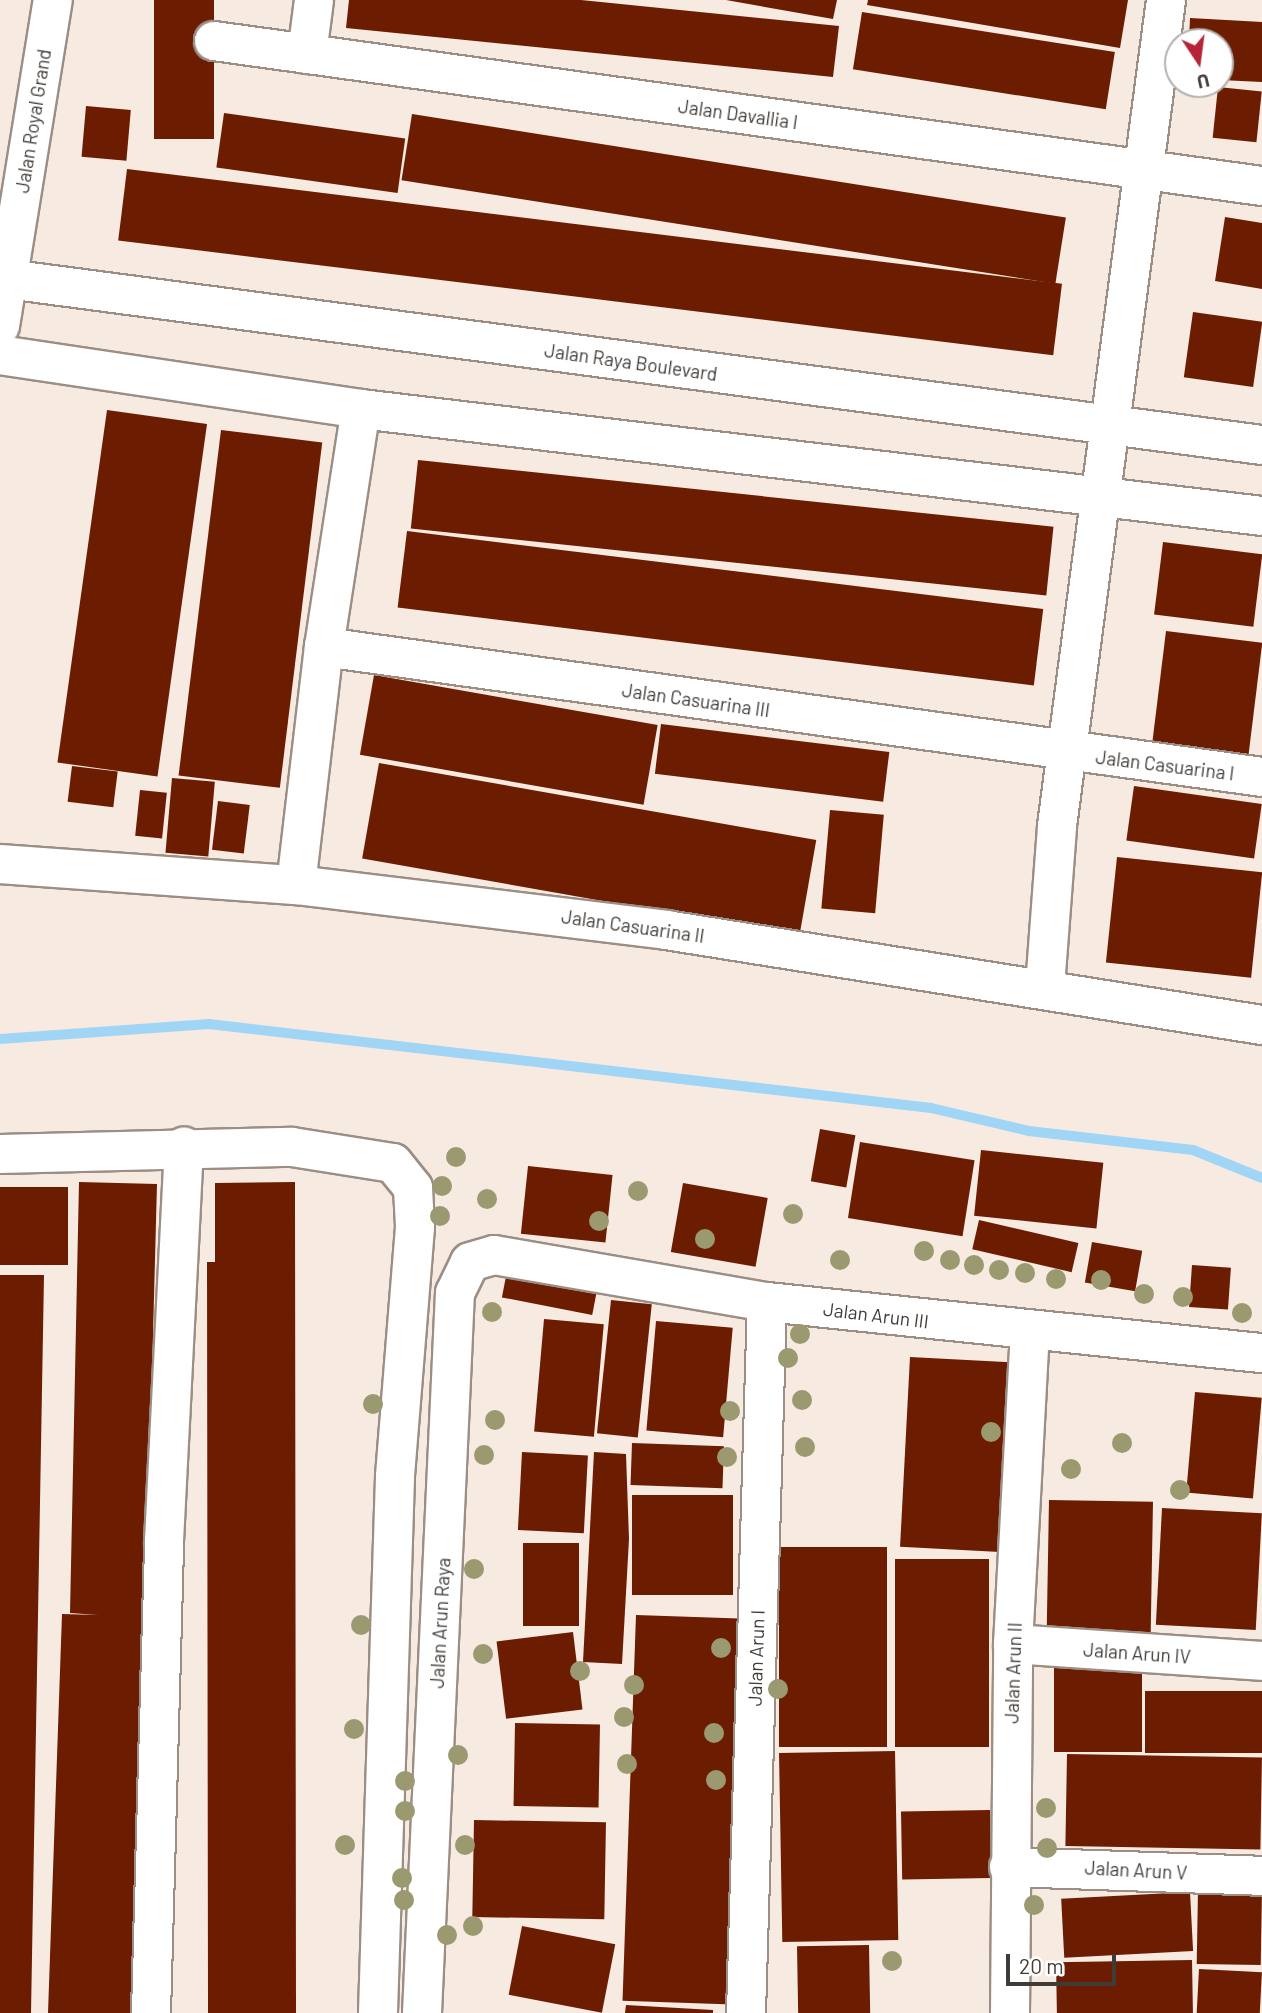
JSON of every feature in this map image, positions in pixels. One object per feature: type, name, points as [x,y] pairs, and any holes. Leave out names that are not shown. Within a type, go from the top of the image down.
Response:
[{"type":"street","name":"Jalan Royal Grand","points":[[0,326],[3,279],[53,0]]},
{"type":"street","points":[[307,54],[314,0]]},
{"type":"street","points":[[1045,987],[1067,753],[1166,0]]},
{"type":"street","name":"Jalan Davallia I","points":[[214,41],[1262,186]]},
{"type":"street","name":"Jalan Raya Boulevard","points":[[3,279],[1262,445]]},
{"type":"street","points":[[0,355],[361,409],[1262,516]]},
{"type":"street","points":[[296,885],[324,647],[361,409]]},
{"type":"street","name":"Jalan Casuarina III","points":[[324,647],[1067,753]]},
{"type":"street","name":"Jalan Casuarina I","points":[[1067,753],[1262,776]]},
{"type":"street","name":"Jalan Casuarina II","points":[[0,864],[296,885],[666,930],[1045,987],[1262,1025]]},
{"type":"street","points":[[0,1154],[184,1147],[292,1147],[393,1163],[413,1188],[415,1227],[395,1477],[378,2013]]},
{"type":"street","points":[[151,2013],[163,1554],[184,1147]]},
{"type":"street","name":"Jalan Arun III","points":[[494,1255],[767,1302],[1030,1333],[1262,1353]]},
{"type":"street","name":"Jalan Arun Raya","points":[[422,2013],[455,1293],[470,1262],[494,1255]]},
{"type":"street","name":"Jalan Arun I","points":[[746,2013],[767,1302]]},
{"type":"street","name":"Jalan Arun II","points":[[1010,2013],[1009,1867],[1013,1644],[1030,1333]]},
{"type":"street","name":"Jalan Arun IV","points":[[1013,1644],[1262,1661]]},
{"type":"street","name":"Jalan Arun V","points":[[1009,1867],[1262,1876]]},
{"type":"building","points":[[154,0],[214,0],[214,139],[154,139]]},
{"type":"building","points":[[349,0],[581,0],[839,26],[833,77],[346,28]]},
{"type":"building","points":[[726,0],[837,0],[833,19]]},
{"type":"building","points":[[868,0],[1128,0],[1120,48],[867,5]]},
{"type":"building","points":[[862,12],[1115,52],[1106,109],[853,69]]},
{"type":"building","points":[[1190,18],[1262,22],[1262,82],[1234,81],[1234,28],[1190,28]]},
{"type":"building","points":[[1234,89],[1262,92],[1256,142],[1213,138],[1217,98],[1234,98]]},
{"type":"building","points":[[86,106],[131,110],[126,161],[82,157]]},
{"type":"building","points":[[224,113],[405,138],[398,193],[216,167]]},
{"type":"building","points":[[412,114],[1066,218],[1055,284],[402,180]]},
{"type":"building","points":[[127,169],[1062,284],[1053,355],[118,240]]},
{"type":"building","points":[[1225,217],[1262,223],[1262,289],[1215,281]]},
{"type":"building","points":[[1193,312],[1262,322],[1253,387],[1184,377]]},
{"type":"building","points":[[107,410],[207,424],[157,777],[57,763]]},
{"type":"building","points":[[221,430],[322,442],[280,788],[179,775]]},
{"type":"building","points":[[418,460],[1053,527],[1046,595],[411,529]]},
{"type":"building","points":[[407,531],[1043,609],[1034,686],[398,607]]},
{"type":"building","points":[[1163,542],[1262,554],[1253,627],[1154,614]]},
{"type":"building","points":[[1166,631],[1262,643],[1249,755],[1152,743]]},
{"type":"building","points":[[374,675],[658,725],[644,805],[360,755]]},
{"type":"building","points":[[661,724],[889,752],[883,802],[655,774]]},
{"type":"building","points":[[379,763],[816,840],[799,936],[362,859]]},
{"type":"building","points":[[72,766],[118,772],[113,807],[68,802]]},
{"type":"building","points":[[172,778],[215,782],[208,856],[165,853]]},
{"type":"building","points":[[1134,786],[1262,804],[1254,858],[1126,840]]},
{"type":"building","points":[[140,790],[167,793],[162,839],[135,836]]},
{"type":"building","points":[[218,801],[250,805],[244,854],[212,850]]},
{"type":"building","points":[[830,810],[884,815],[875,913],[821,909]]},
{"type":"building","points":[[1117,857],[1262,872],[1251,978],[1106,962]]},
{"type":"building","points":[[820,1129],[855,1135],[846,1187],[811,1181]]},
{"type":"building","points":[[860,1142],[975,1160],[963,1236],[848,1218]]},
{"type":"building","points":[[981,1150],[1103,1163],[1096,1228],[974,1216]]},
{"type":"building","points":[[528,1166],[613,1175],[605,1243],[521,1234]]},
{"type":"building","points":[[79,1182],[157,1184],[135,2013],[48,2013],[62,1614],[98,1615],[70,1613]]},
{"type":"building","points":[[295,1182],[296,2013],[208,2013],[207,1262],[215,1262],[215,1183]]},
{"type":"building","points":[[683,1183],[768,1198],[756,1267],[671,1252]]},
{"type":"building","points":[[0,1187],[68,1187],[68,1265],[0,1265]]},
{"type":"building","points":[[979,1220],[1078,1243],[1072,1272],[972,1249]]},
{"type":"building","points":[[1092,1242],[1142,1251],[1135,1291],[1085,1282]]},
{"type":"building","points":[[1192,1265],[1231,1268],[1228,1310],[1189,1307]]},
{"type":"building","points":[[508,1266],[598,1284],[592,1315],[502,1297]]},
{"type":"building","points":[[0,1275],[44,1275],[31,2013],[0,2013]]},
{"type":"building","points":[[611,1300],[652,1304],[638,1438],[597,1433]]},
{"type":"building","points":[[544,1319],[604,1324],[594,1437],[534,1432]]},
{"type":"building","points":[[656,1321],[733,1328],[723,1437],[646,1431]]},
{"type":"building","points":[[910,1357],[1010,1362],[1000,1552],[900,1547]]},
{"type":"building","points":[[1195,1392],[1262,1398],[1253,1498],[1186,1493]]},
{"type":"building","points":[[632,1443],[724,1446],[722,1488],[631,1485]]},
{"type":"building","points":[[522,1452],[588,1455],[584,1533],[518,1530]]},
{"type":"building","points":[[594,1452],[626,1454],[629,1539],[622,1664],[583,1662]]},
{"type":"building","points":[[632,1495],[733,1495],[733,1595],[632,1595]]},
{"type":"building","points":[[1049,1500],[1153,1502],[1151,1633],[1047,1631]]},
{"type":"building","points":[[1162,1508],[1262,1513],[1256,1630],[1156,1625]]},
{"type":"building","points":[[523,1543],[579,1543],[579,1626],[523,1626]]},
{"type":"building","points":[[779,1547],[887,1547],[887,1747],[779,1747]]},
{"type":"building","points":[[895,1559],[989,1559],[989,1747],[895,1747]]},
{"type":"building","points":[[636,1615],[739,1619],[725,2004],[623,2001]]},
{"type":"building","points":[[573,1632],[583,1709],[506,1719],[497,1641]]},
{"type":"building","points":[[1054,1667],[1142,1667],[1142,1752],[1054,1752]]},
{"type":"building","points":[[1145,1691],[1262,1691],[1262,1753],[1145,1753]]},
{"type":"building","points":[[515,1723],[600,1724],[599,1807],[514,1806]]},
{"type":"building","points":[[895,1751],[898,1940],[782,1942],[779,1753]]},
{"type":"building","points":[[1067,1754],[1262,1757],[1260,1849],[1065,1846]]},
{"type":"building","points":[[990,1810],[991,1878],[902,1880],[901,1812]]},
{"type":"building","points":[[474,1820],[606,1822],[604,1919],[472,1917]]},
{"type":"building","points":[[1198,1890],[1262,1891],[1261,1965],[1197,1964]]},
{"type":"building","points":[[1190,1892],[1193,1951],[1064,1958],[1061,1899]]},
{"type":"building","points":[[522,1926],[615,1944],[602,2013],[509,1995]]},
{"type":"building","points":[[869,1945],[870,2013],[798,2013],[797,1946]]},
{"type":"building","points":[[1192,1960],[1193,2013],[1057,2013],[1056,1962]]},
{"type":"building","points":[[1199,1969],[1262,1972],[1260,2013],[1197,2013]]},
{"type":"building","points":[[626,2005],[713,2010],[713,2013],[625,2013]]},
{"type":"waterway","points":[[0,1039],[209,1024],[931,1108],[1029,1131],[1193,1150],[1262,1178]]}]
